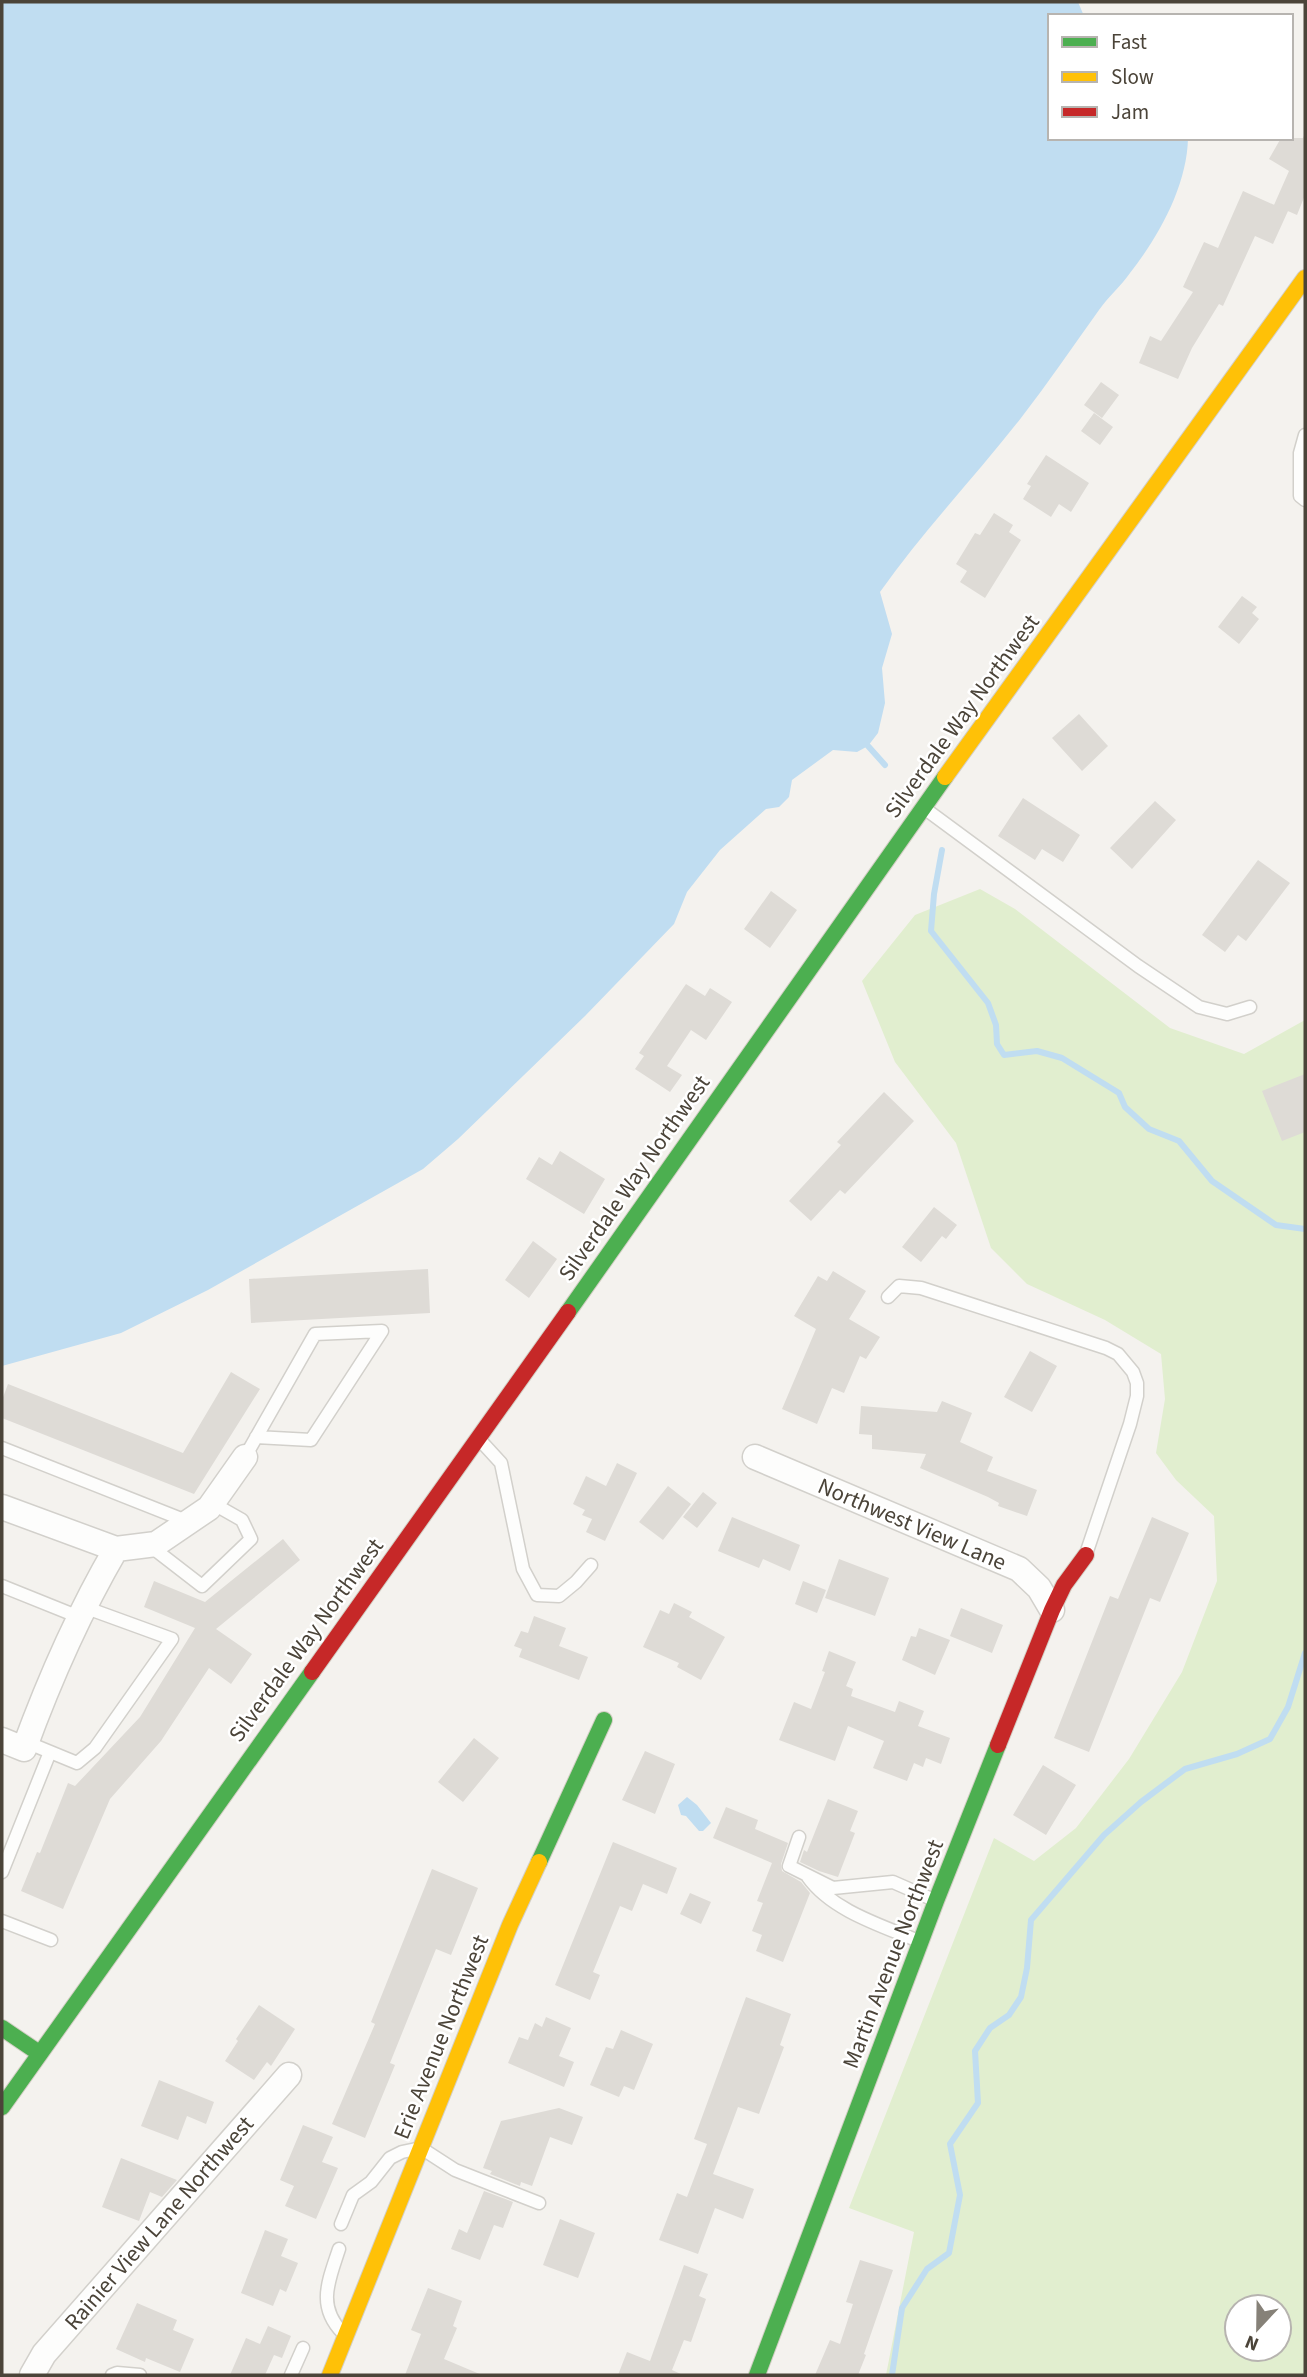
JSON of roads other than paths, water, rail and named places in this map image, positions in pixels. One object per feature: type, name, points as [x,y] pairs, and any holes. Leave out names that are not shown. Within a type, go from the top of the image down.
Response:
[{"type":"main road","name":"Silverdale Way Northwest","points":[[2,2107],[924,807],[1305,278]]},
{"type":"main road","name":"Martin Avenue Northwest","points":[[757,2375],[936,1901],[1052,1611],[1064,1585],[1086,1555]]},
{"type":"main road","name":"Erie Avenue Northwest","points":[[331,2375],[510,1925],[604,1720]]},
{"type":"main road","points":[[2,2028],[39,2053]]},
{"type":"street","points":[[2,1507],[116,1549],[156,1544],[209,1508],[250,1447]]},
{"type":"street","name":"Northwest View Lane","points":[[755,1457],[1019,1569],[1040,1588],[1052,1611]]},
{"type":"street","points":[[14,1741],[116,1549]]},
{"type":"street","name":"Rainier View Lane Northwest","points":[[32,2375],[44,2354],[289,2075]]},
{"type":"lane","points":[[1305,435],[1300,453],[1300,496],[1305,500]]},
{"type":"lane","points":[[924,807],[1138,966],[1199,1007],[1227,1014],[1251,1007]]},
{"type":"lane","points":[[888,1297],[899,1286],[921,1288],[1106,1348],[1125,1362],[1137,1383],[1137,1396],[1086,1555]]},
{"type":"lane","points":[[382,1331],[312,1440],[250,1447],[315,1334],[382,1331]]},
{"type":"lane","points":[[479,1438],[501,1463],[523,1569],[537,1595],[559,1596],[591,1565]]},
{"type":"lane","points":[[2,1448],[189,1522]]},
{"type":"lane","points":[[149,1545],[202,1586],[251,1539],[242,1520],[212,1503]]},
{"type":"lane","points":[[2,1586],[172,1639],[95,1748],[77,1763],[14,1741]]},
{"type":"lane","points":[[2,1872],[50,1752]]},
{"type":"lane","points":[[799,1837],[789,1866],[833,1888],[892,1882],[936,1901]]},
{"type":"lane","points":[[805,1874],[816,1889],[831,1902],[921,1942]]},
{"type":"lane","points":[[2,1921],[51,1940]]},
{"type":"lane","points":[[341,2224],[353,2195],[371,2182],[390,2158],[421,2148],[455,2170],[539,2203]]},
{"type":"lane","points":[[339,2249],[326,2288],[327,2309],[336,2326],[346,2336]]},
{"type":"lane","points":[[291,2375],[303,2348]]},
{"type":"lane","points":[[112,2375],[140,2375]]},
{"type":"water","points":[[2,2],[1078,2],[1083,14],[1048,14],[1048,140],[1188,140],[1183,174],[1170,210],[1141,259],[1103,305],[1021,418],[880,592],[892,634],[882,668],[885,703],[878,733],[868,746],[857,752],[833,750],[792,780],[789,797],[779,807],[766,809],[720,850],[687,892],[674,924],[585,1016],[458,1139],[423,1169],[208,1290],[121,1333],[2,1366]]},
{"type":"water","points":[[687,1797],[711,1823],[703,1831],[699,1831],[686,1816],[681,1815],[678,1805]]},
{"type":"waterway","points":[[868,746],[885,765]]},
{"type":"waterway","points":[[942,850],[931,931],[988,1003],[996,1025],[997,1044],[1004,1055],[1037,1051],[1062,1058],[1119,1093],[1125,1107],[1149,1129],[1179,1141],[1212,1181],[1276,1225],[1305,1229]]},
{"type":"waterway","points":[[892,2375],[902,2308],[927,2269],[949,2253],[960,2195],[950,2144],[978,2103],[975,2051],[990,2028],[1009,2015],[1021,1997],[1027,1968],[1031,1920],[1104,1835],[1141,1802],[1185,1769],[1237,1754],[1270,1739],[1288,1707],[1305,1653]]}]
